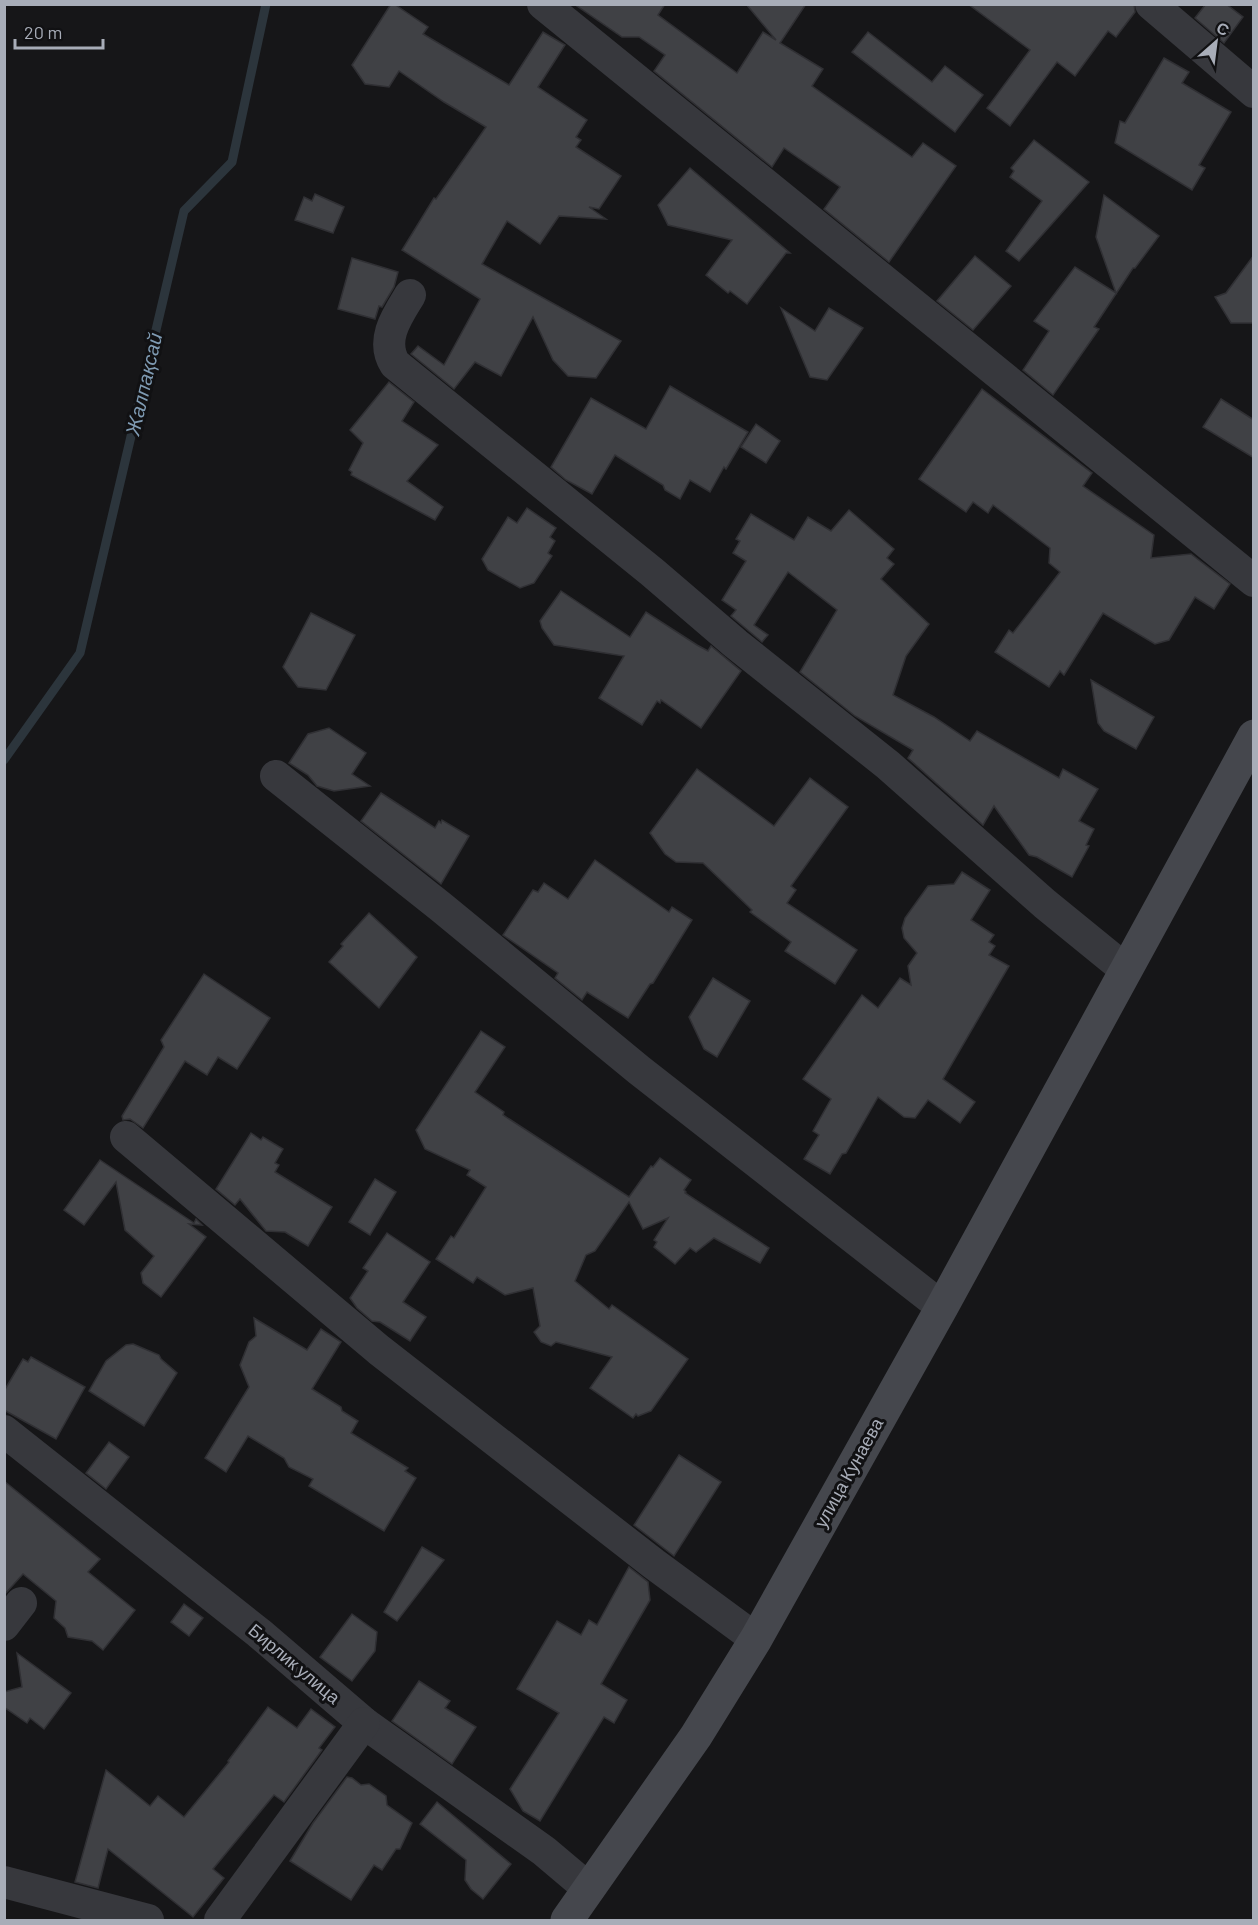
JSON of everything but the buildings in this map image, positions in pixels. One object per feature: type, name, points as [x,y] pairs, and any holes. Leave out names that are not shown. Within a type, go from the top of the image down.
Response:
[{"type":"main road","name":"улица Кунаева","points":[[567,1920],[696,1736],[756,1639],[942,1307],[1254,736]]},
{"type":"street","points":[[543,4],[1254,581]]},
{"type":"street","points":[[1151,4],[1254,92]]},
{"type":"street","points":[[410,295],[390,332],[388,345],[395,364],[736,644],[888,765],[1045,904],[1126,970]]},
{"type":"street","points":[[276,776],[441,907],[647,1077],[942,1307]]},
{"type":"street","points":[[126,1137],[379,1350],[654,1564],[756,1639]]},
{"type":"street","name":"Бирлик улица","points":[[4,1431],[259,1633],[363,1723],[544,1851],[590,1889]]},
{"type":"street","points":[[220,1920],[363,1723]]},
{"type":"street","points":[[4,1882],[148,1920]]},
{"type":"waterway","name":"Жалпақсай","points":[[4,760],[80,653],[184,211],[232,162],[266,4]]}]
